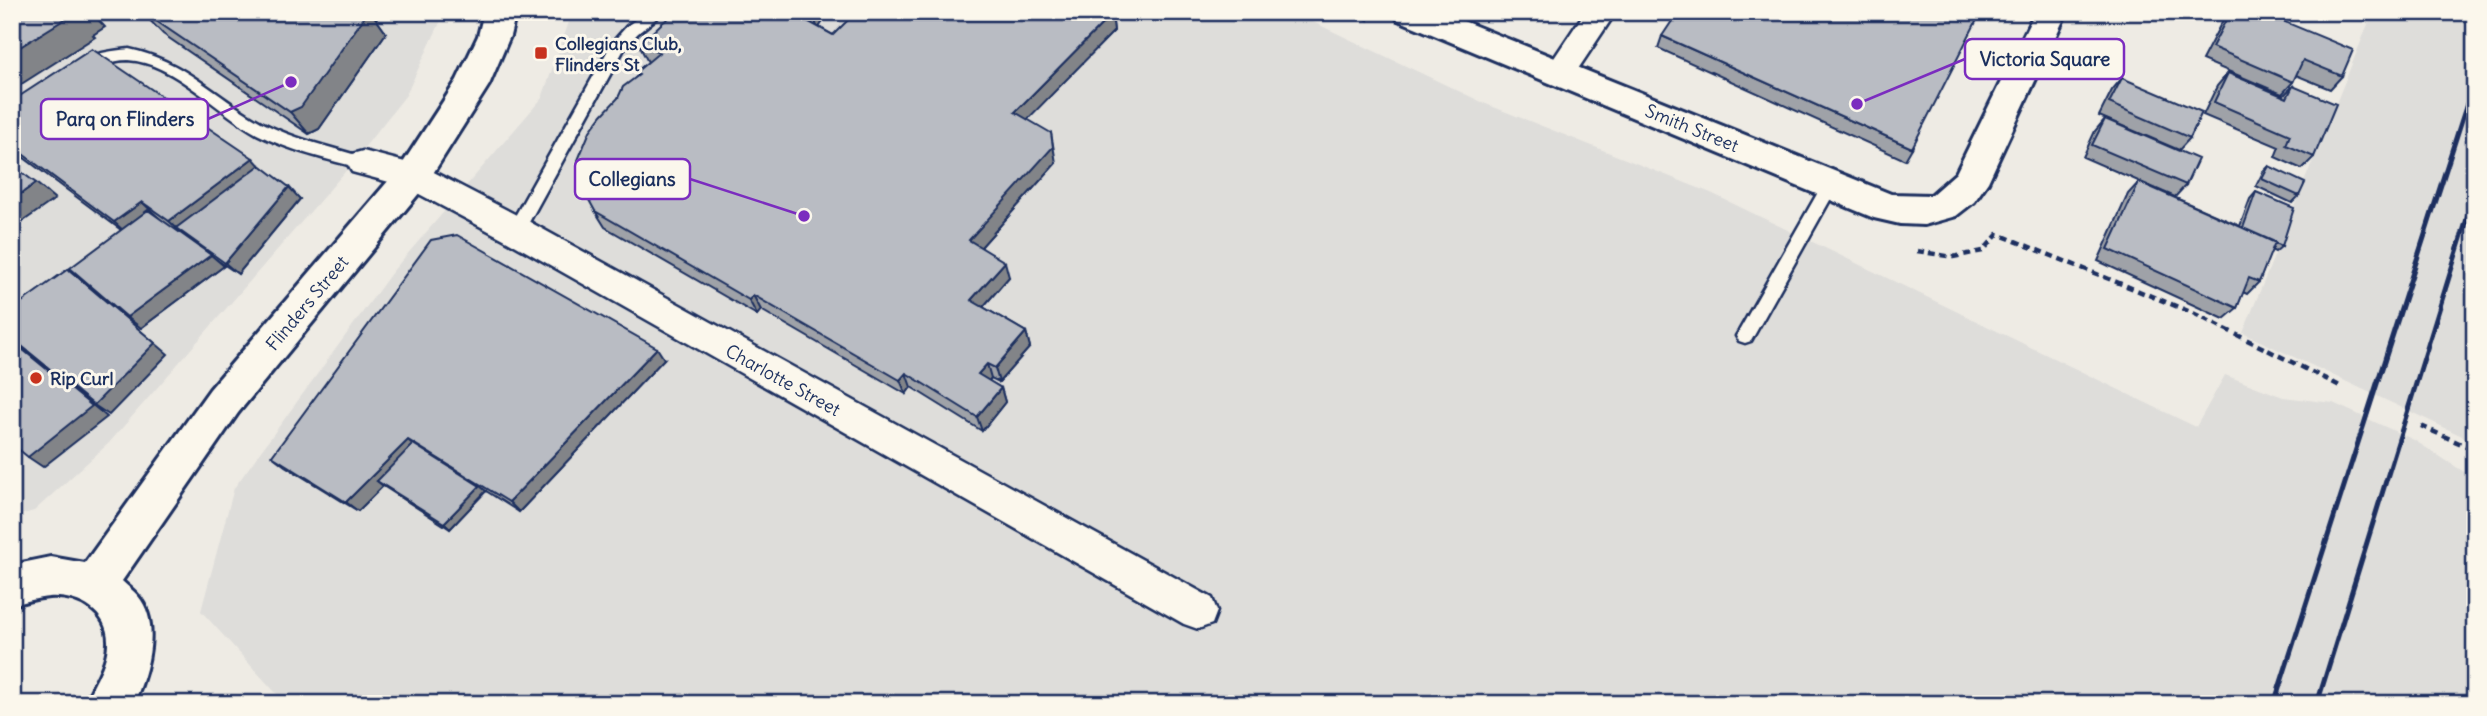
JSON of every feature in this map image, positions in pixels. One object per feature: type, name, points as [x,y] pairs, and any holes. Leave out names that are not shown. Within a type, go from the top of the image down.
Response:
[{"type":"street","name":"Flinders Street","points":[[95,584],[224,401],[413,176],[472,85],[494,36],[500,12]]},
{"type":"street","name":"Smith Street","points":[[1409,12],[1887,208],[1914,212],[1938,209],[1958,198],[1970,182],[2051,12]]},
{"type":"street","points":[[1559,73],[1601,12]]},
{"type":"street","name":"Charlotte Street","points":[[363,163],[413,176],[516,230],[1198,611]]},
{"type":"street","points":[[12,585],[51,577],[95,584],[125,612],[130,644],[120,683],[107,704]]},
{"type":"lane","points":[[516,230],[617,47],[632,30],[657,12]]},
{"type":"lane","points":[[72,73],[94,60],[121,53],[153,59],[253,124],[276,135],[363,163]]},
{"type":"lane","points":[[1745,336],[1831,184]]},
{"type":"path","points":[[1998,234],[2193,313],[2340,386]]},
{"type":"path","points":[[2421,426],[2475,450]]},
{"type":"shaded area","points":[[12,12],[445,12],[406,95],[344,173],[109,443],[34,511],[12,517]]},
{"type":"shaded area","points":[[569,12],[1292,12],[1486,104],[1711,193],[2196,427],[2225,375],[2283,397],[2333,403],[2414,440],[2475,479],[2475,704],[286,704],[201,611],[234,488],[392,272],[542,98],[569,22]]},
{"type":"shaded area","points":[[2373,12],[2475,12],[2475,442],[2243,333]]},
{"type":"building","points":[[12,12],[71,12],[73,14],[12,52]]},
{"type":"building","points":[[143,12],[368,12],[301,107],[290,112]]},
{"type":"building","points":[[677,12],[803,12],[798,16],[833,35],[856,12],[1112,14],[1015,112],[1051,133],[1053,147],[969,240],[1005,262],[971,300],[1026,332],[995,368],[987,364],[978,374],[1001,388],[977,417],[906,373],[900,380],[753,295],[749,300],[595,211],[583,189],[578,160],[590,131],[618,98],[623,87],[639,75],[636,72],[660,52],[639,45]]},
{"type":"building","points":[[1678,12],[1981,12],[1912,148],[1662,36]]},
{"type":"building","points":[[2230,12],[2261,12],[2353,50],[2342,76],[2303,60],[2293,82],[2212,47]]},
{"type":"building","points":[[92,49],[253,158],[169,221],[142,202],[114,222],[12,146],[12,101]]},
{"type":"building","points":[[2228,73],[2287,98],[2293,86],[2336,104],[2314,157],[2286,145],[2290,135],[2214,102]]},
{"type":"building","points":[[2122,78],[2202,112],[2190,138],[2109,103]]},
{"type":"building","points":[[2105,119],[2198,159],[2186,185],[2092,145]]},
{"type":"building","points":[[12,165],[36,183],[12,200]]},
{"type":"building","points":[[260,165],[289,187],[225,263],[176,228]]},
{"type":"building","points":[[2269,166],[2305,183],[2299,196],[2262,179]]},
{"type":"building","points":[[2139,182],[2275,242],[2259,282],[2249,278],[2237,308],[2108,249]]},
{"type":"building","points":[[2256,192],[2294,208],[2282,246],[2243,228]]},
{"type":"building","points":[[148,210],[211,255],[127,317],[70,268]]},
{"type":"building","points":[[457,235],[657,348],[509,502],[408,440],[346,502],[272,456],[431,240]]},
{"type":"building","points":[[68,269],[155,343],[94,405],[12,338],[12,309]]},
{"type":"building","name":"Rip Curl","points":[[12,341],[92,406],[28,457],[12,444]]},
{"type":"building","points":[[413,444],[480,486],[444,523],[377,481]]},
{"type":"railway","points":[[2274,704],[2475,79]]},
{"type":"railway","points":[[2317,704],[2475,193]]},
{"type":"place","name":"Collegians Club, Flinders St","points":[[541,53]]},
{"type":"place","name":"Parq on Flinders","points":[[291,82]]},
{"type":"place","name":"Victoria Square","points":[[1857,104]]},
{"type":"place","name":"Collegians","points":[[804,216]]},
{"type":"place","name":"Rip Curl","points":[[36,378]]}]
